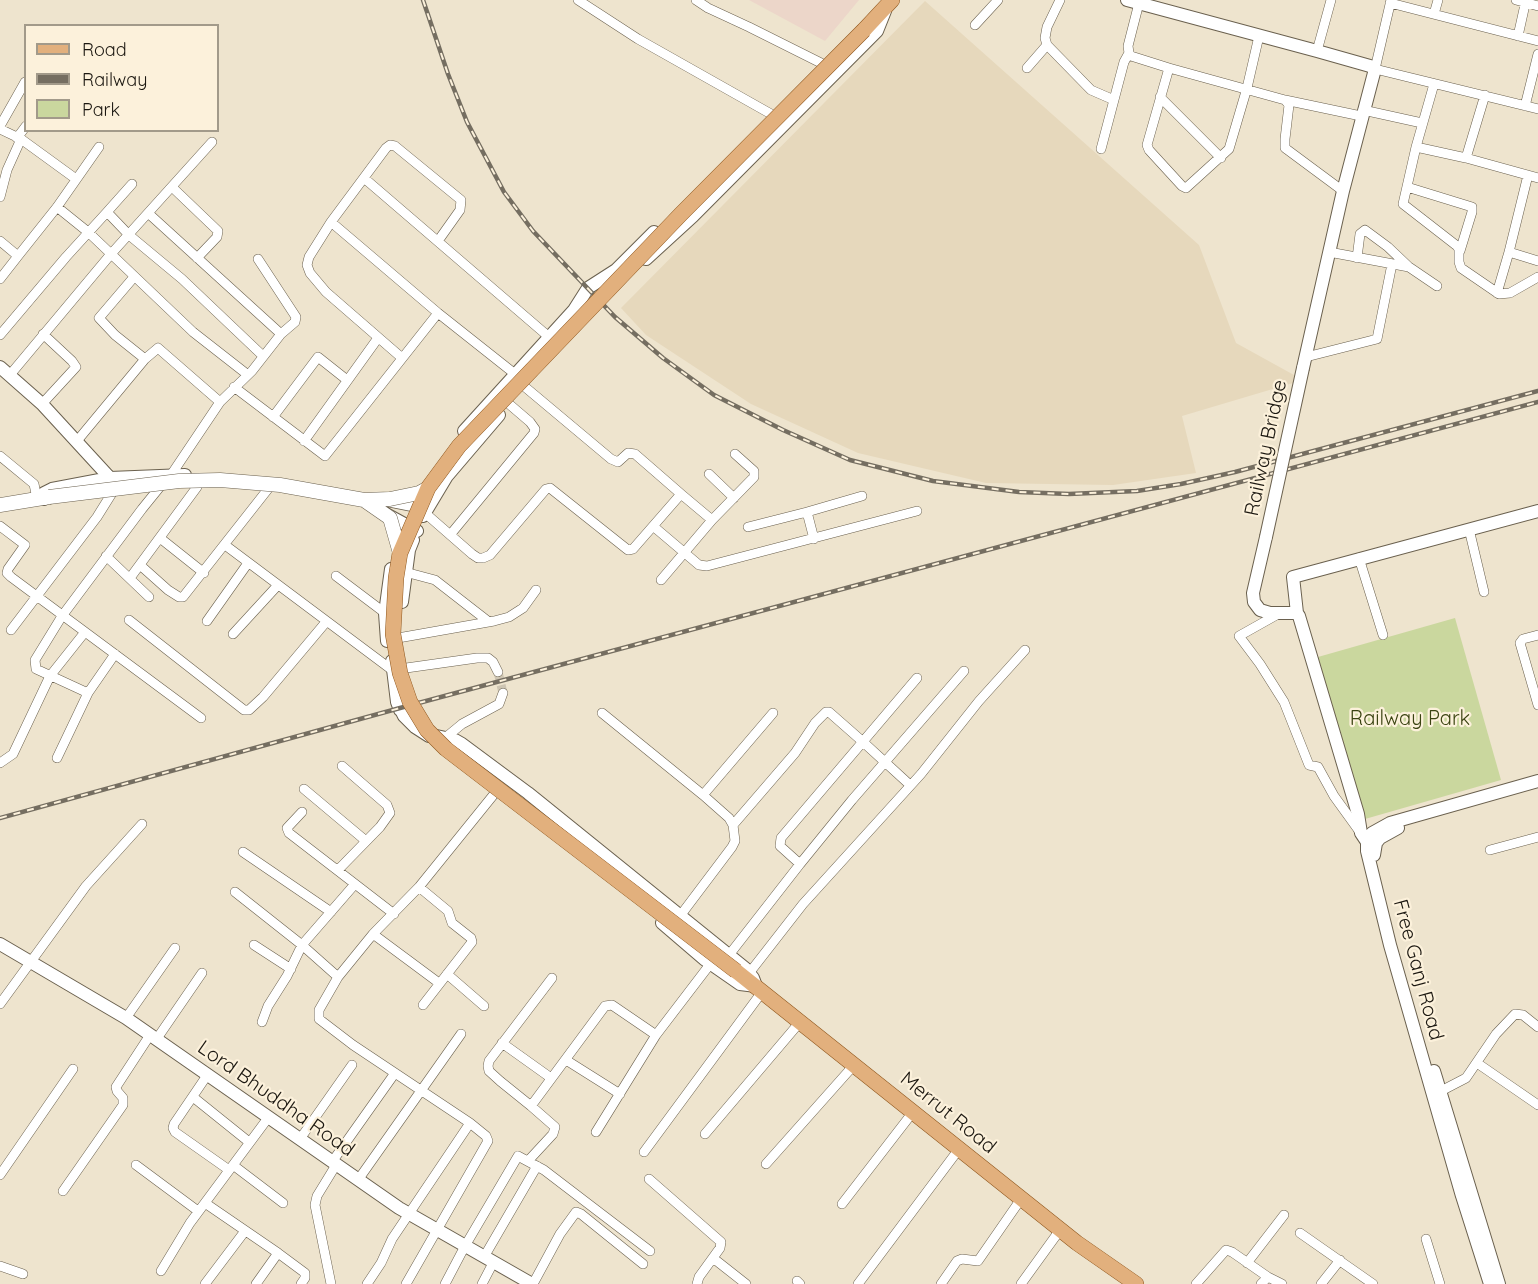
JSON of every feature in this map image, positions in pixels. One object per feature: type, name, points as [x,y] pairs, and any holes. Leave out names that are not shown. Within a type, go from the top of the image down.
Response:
[{"type":"main road","name":"Merrut Road","points":[[889,4],[681,214],[459,446],[428,488],[400,553],[396,578],[393,634],[400,673],[416,713],[427,730],[446,749],[751,980],[800,1022],[1060,1230],[1136,1284]]},
{"type":"main road","points":[[0,506],[42,498],[178,481],[219,480],[280,485],[364,500],[390,499],[419,493],[428,488]]},
{"type":"main road","points":[[364,500],[390,518],[400,553]]},
{"type":"street","points":[[578,0],[638,39],[771,114]]},
{"type":"street","points":[[696,0],[821,63]]},
{"type":"street","points":[[975,25],[998,0]]},
{"type":"street","points":[[1060,0],[1047,27],[1045,38],[1047,45],[1091,90],[1114,100]]},
{"type":"street","points":[[1317,51],[1331,0]]},
{"type":"street","points":[[1434,14],[1438,0]]},
{"type":"street","points":[[1515,0],[1526,1],[1538,6]]},
{"type":"street","points":[[1518,36],[1526,1]]},
{"type":"street","points":[[1101,149],[1124,62],[1129,53],[1133,2],[1317,51],[1375,69],[1538,109]]},
{"type":"street","points":[[1375,69],[1390,2],[1538,41]]},
{"type":"street","points":[[616,270],[623,271],[637,266],[693,216],[877,31],[889,4]]},
{"type":"street","points":[[751,980],[740,984],[711,963],[495,793],[404,716],[397,702],[387,638],[385,613],[389,574],[405,524],[420,492],[440,461],[574,310],[588,288],[616,270],[821,63],[868,18],[889,4]]},
{"type":"street","points":[[1169,68],[1147,145],[1149,150],[1186,188],[1221,158],[1233,138],[1259,36]]},
{"type":"street","points":[[1027,68],[1047,45]]},
{"type":"street","points":[[1129,53],[1169,68],[1285,100],[1422,123]]},
{"type":"street","points":[[1525,106],[1538,54]]},
{"type":"street","name":"Railway Bridge","points":[[1280,613],[1260,610],[1254,603],[1253,593],[1343,191],[1375,69]]},
{"type":"street","points":[[24,84],[0,128],[19,138],[76,179]]},
{"type":"street","points":[[1434,84],[1403,201],[1406,207],[1457,246],[1460,251]]},
{"type":"street","points":[[1466,158],[1469,155],[1485,95]]},
{"type":"street","points":[[1160,97],[1221,158]]},
{"type":"street","points":[[1285,100],[1289,105],[1285,148],[1343,191]]},
{"type":"street","points":[[0,197],[7,170],[24,129]]},
{"type":"street","points":[[110,478],[42,404],[4,375],[212,142]]},
{"type":"street","points":[[402,358],[326,292],[310,273],[307,265],[309,257],[386,148],[395,146],[459,198],[462,207],[438,241]]},
{"type":"street","points":[[0,279],[57,207],[99,147]]},
{"type":"street","points":[[1416,147],[1538,178]]},
{"type":"street","points":[[1497,293],[1528,175]]},
{"type":"street","points":[[364,178],[548,338]]},
{"type":"street","points":[[0,335],[132,184]]},
{"type":"street","points":[[172,187],[218,231],[217,237],[197,258]]},
{"type":"street","points":[[1407,187],[1472,207],[1459,262],[1461,268],[1497,293],[1504,295],[1510,293],[1538,277]]},
{"type":"street","points":[[57,207],[88,232],[193,332],[248,375]]},
{"type":"street","points":[[107,212],[129,235],[182,279],[263,356]]},
{"type":"street","points":[[148,213],[280,334]]},
{"type":"street","points":[[332,222],[438,313],[515,374]]},
{"type":"street","points":[[1357,258],[1360,234],[1365,230],[1409,267],[1437,286]]},
{"type":"street","points":[[0,241],[18,256]]},
{"type":"street","points":[[1329,252],[1409,267]]},
{"type":"street","points":[[1509,252],[1538,261]]},
{"type":"street","points":[[171,475],[220,402],[248,375],[280,334],[295,322],[296,317],[258,259]]},
{"type":"street","points":[[1304,363],[1377,339],[1392,264]]},
{"type":"street","points":[[134,277],[99,318],[115,335],[145,359]]},
{"type":"street","points":[[234,387],[323,456],[327,455],[438,313]]},
{"type":"street","points":[[42,404],[76,367],[43,334]]},
{"type":"street","points":[[304,441],[378,338]]},
{"type":"street","points":[[392,665],[398,638],[409,550],[426,511],[447,476],[542,368],[548,338]]},
{"type":"street","points":[[77,441],[145,359],[158,348],[220,402]]},
{"type":"street","points":[[273,417],[318,357],[347,380]]},
{"type":"street","points":[[525,387],[611,459],[618,462],[628,453],[635,454],[712,520]]},
{"type":"street","points":[[450,535],[534,433],[535,429],[530,422],[509,404]]},
{"type":"street","points":[[661,580],[712,520],[751,481],[755,474],[754,471],[735,454]]},
{"type":"street","points":[[0,456],[34,484],[42,498]]},
{"type":"street","points":[[709,474],[734,498]]},
{"type":"street","points":[[42,498],[44,493],[52,489],[110,478],[171,475],[264,480],[343,491],[414,506],[426,511],[478,558],[490,555],[515,529],[546,489],[550,488],[625,549],[633,549],[681,494]]},
{"type":"street","points":[[130,578],[197,487]]},
{"type":"street","points":[[42,498],[64,501],[159,488],[268,489],[336,497],[358,502],[390,515],[417,531]]},
{"type":"street","points":[[88,693],[36,669],[34,660],[62,616],[159,488]]},
{"type":"street","points":[[140,565],[168,590],[181,598],[204,573],[268,489]]},
{"type":"street","points":[[11,630],[97,517],[111,493]]},
{"type":"street","points":[[748,527],[862,496]]},
{"type":"street","points":[[653,526],[699,564],[707,566],[917,511]]},
{"type":"street","points":[[1383,635],[1359,558],[1538,511]]},
{"type":"street","points":[[807,512],[814,539]]},
{"type":"street","points":[[0,526],[25,545],[7,573],[201,718]]},
{"type":"street","points":[[1469,530],[1484,592]]},
{"type":"street","points":[[160,538],[204,573]]},
{"type":"street","points":[[225,545],[326,622],[392,665],[488,658],[494,662],[498,672]]},
{"type":"street","points":[[106,556],[149,597]]},
{"type":"street","name":"Free Ganj Road","points":[[1359,558],[1293,577],[1297,612],[1358,814],[1390,945],[1490,1284]]},
{"type":"street","points":[[207,621],[248,563]]},
{"type":"street","points":[[405,572],[435,580],[489,622]]},
{"type":"street","points":[[336,576],[385,613]]},
{"type":"street","points":[[232,634],[278,585]]},
{"type":"street","points":[[398,638],[489,622],[516,613],[531,600],[536,590]]},
{"type":"street","points":[[1297,612],[1280,613],[1239,636],[1284,702],[1310,766],[1317,766],[1334,796],[1364,837],[1390,823],[1530,789]]},
{"type":"street","points":[[129,620],[244,710],[249,710],[263,697],[326,622]]},
{"type":"street","points":[[0,763],[13,754],[50,676],[85,632]]},
{"type":"street","points":[[1538,635],[1523,639],[1520,643],[1534,680],[1538,705]]},
{"type":"street","points":[[644,1152],[751,980],[803,904],[910,785],[979,701],[1025,650]]},
{"type":"street","points":[[57,758],[88,693],[115,654]]},
{"type":"street","points":[[729,955],[800,864],[964,671]]},
{"type":"street","points":[[800,864],[780,846],[781,838],[917,678]]},
{"type":"street","points":[[445,738],[462,724],[499,704],[503,693]]},
{"type":"street","points":[[733,825],[795,753],[815,723],[826,712],[829,712],[910,785]]},
{"type":"street","points":[[602,713],[703,795],[729,818],[733,825],[735,841],[732,847],[680,916]]},
{"type":"street","points":[[703,795],[773,713]]},
{"type":"street","points":[[428,735],[462,744],[528,794],[729,955],[751,980]]},
{"type":"street","points":[[338,870],[388,817],[389,809],[342,766]]},
{"type":"street","points":[[1499,1284],[1440,1091],[1374,855],[1376,843],[1387,833],[1530,789],[1538,782]]},
{"type":"street","points":[[304,789],[366,841]]},
{"type":"street","points":[[406,1284],[488,1141],[486,1136],[470,1124],[319,1019],[319,1010],[338,977],[373,934],[418,887],[495,793]]},
{"type":"street","points":[[302,812],[287,831],[394,914]]},
{"type":"street","points":[[0,1004],[86,886],[141,824]]},
{"type":"street","points":[[1490,850],[1538,837]]},
{"type":"street","points":[[243,852],[331,912]]},
{"type":"street","points":[[262,1022],[268,1006],[291,969],[302,945],[355,884]]},
{"type":"street","points":[[418,887],[448,911],[452,923],[472,940],[471,945],[423,1005]]},
{"type":"street","points":[[235,892],[338,977]]},
{"type":"street","points":[[373,934],[439,983]]},
{"type":"street","name":"Lord Bhuddha Road","points":[[0,944],[126,1018],[409,1214],[528,1283]]},
{"type":"street","points":[[254,945],[291,969]]},
{"type":"street","points":[[126,1018],[175,948]]},
{"type":"street","points":[[596,1132],[656,1035],[711,963]]},
{"type":"street","points":[[63,1191],[123,1105],[123,1098],[116,1087],[202,973]]},
{"type":"street","points":[[447,974],[484,1006]]},
{"type":"street","points":[[482,1284],[489,1260],[533,1163],[553,1134],[555,1127],[489,1071],[489,1061],[552,978]]},
{"type":"street","points":[[531,1106],[604,1006],[612,1005],[656,1035]]},
{"type":"street","points":[[1440,1091],[1467,1078],[1496,1034],[1515,1014],[1523,1015],[1538,1027]]},
{"type":"street","points":[[705,1134],[800,1022]]},
{"type":"street","points":[[358,1180],[461,1034]]},
{"type":"street","points":[[502,1043],[551,1078]]},
{"type":"street","points":[[566,1060],[620,1094]]},
{"type":"street","points":[[1478,1063],[1538,1105]]},
{"type":"street","points":[[300,1139],[352,1065]]},
{"type":"street","points":[[766,1164],[854,1065]]},
{"type":"street","points":[[0,1175],[73,1069]]},
{"type":"street","points":[[331,1284],[315,1205],[317,1196],[334,1164],[394,1073]]},
{"type":"street","points":[[208,1074],[174,1124],[174,1130],[283,1203]]},
{"type":"street","points":[[193,1097],[249,1142]]},
{"type":"street","points":[[842,1204],[913,1112]]},
{"type":"street","points":[[161,1271],[198,1211],[268,1118]]},
{"type":"street","points":[[367,1284],[381,1263],[392,1239],[470,1124]]},
{"type":"street","points":[[858,1284],[959,1149]]},
{"type":"street","points":[[444,1284],[518,1156],[533,1163],[586,1201],[650,1251]]},
{"type":"street","points":[[136,1165],[198,1211]]},
{"type":"street","points":[[649,1179],[721,1242],[722,1245],[699,1277],[697,1284]]},
{"type":"street","points":[[940,1284],[957,1261],[962,1259],[978,1261],[1021,1199]]},
{"type":"street","points":[[581,1214],[586,1201]]},
{"type":"street","points":[[205,1203],[304,1273],[305,1278],[301,1284]]},
{"type":"street","points":[[528,1283],[576,1213],[581,1214],[644,1264]]},
{"type":"street","points":[[1247,1263],[1284,1215]]},
{"type":"street","points":[[1021,1284],[1060,1230]]},
{"type":"street","points":[[205,1284],[245,1231]]},
{"type":"street","points":[[1300,1233],[1373,1284]]},
{"type":"street","points":[[1426,1239],[1440,1284]]},
{"type":"street","points":[[1196,1284],[1226,1250],[1247,1263],[1265,1280],[1282,1284]]},
{"type":"street","points":[[256,1284],[278,1253]]},
{"type":"street","points":[[713,1258],[746,1284]]},
{"type":"street","points":[[1321,1284],[1340,1260]]},
{"type":"street","points":[[0,1266],[23,1274]]},
{"type":"shaded area","points":[[749,0],[859,0],[825,41]]},
{"type":"shaded area","points":[[925,1],[1199,245],[1236,343],[1303,380],[1182,416],[1196,473],[1113,485],[986,483],[858,453],[751,404],[646,335],[621,308]]},
{"type":"green space","name":"Railway Park","points":[[1455,618],[1501,780],[1365,819],[1318,657]]},
{"type":"tunnel","points":[[498,672],[503,693]]},
{"type":"railway","points":[[423,0],[467,122],[504,192],[533,231],[615,317],[663,358],[714,395],[783,430],[850,460],[933,481],[1019,492],[1069,494],[1137,491],[1235,472],[1538,391]]},
{"type":"railway","points":[[0,818],[1538,402]]}]
